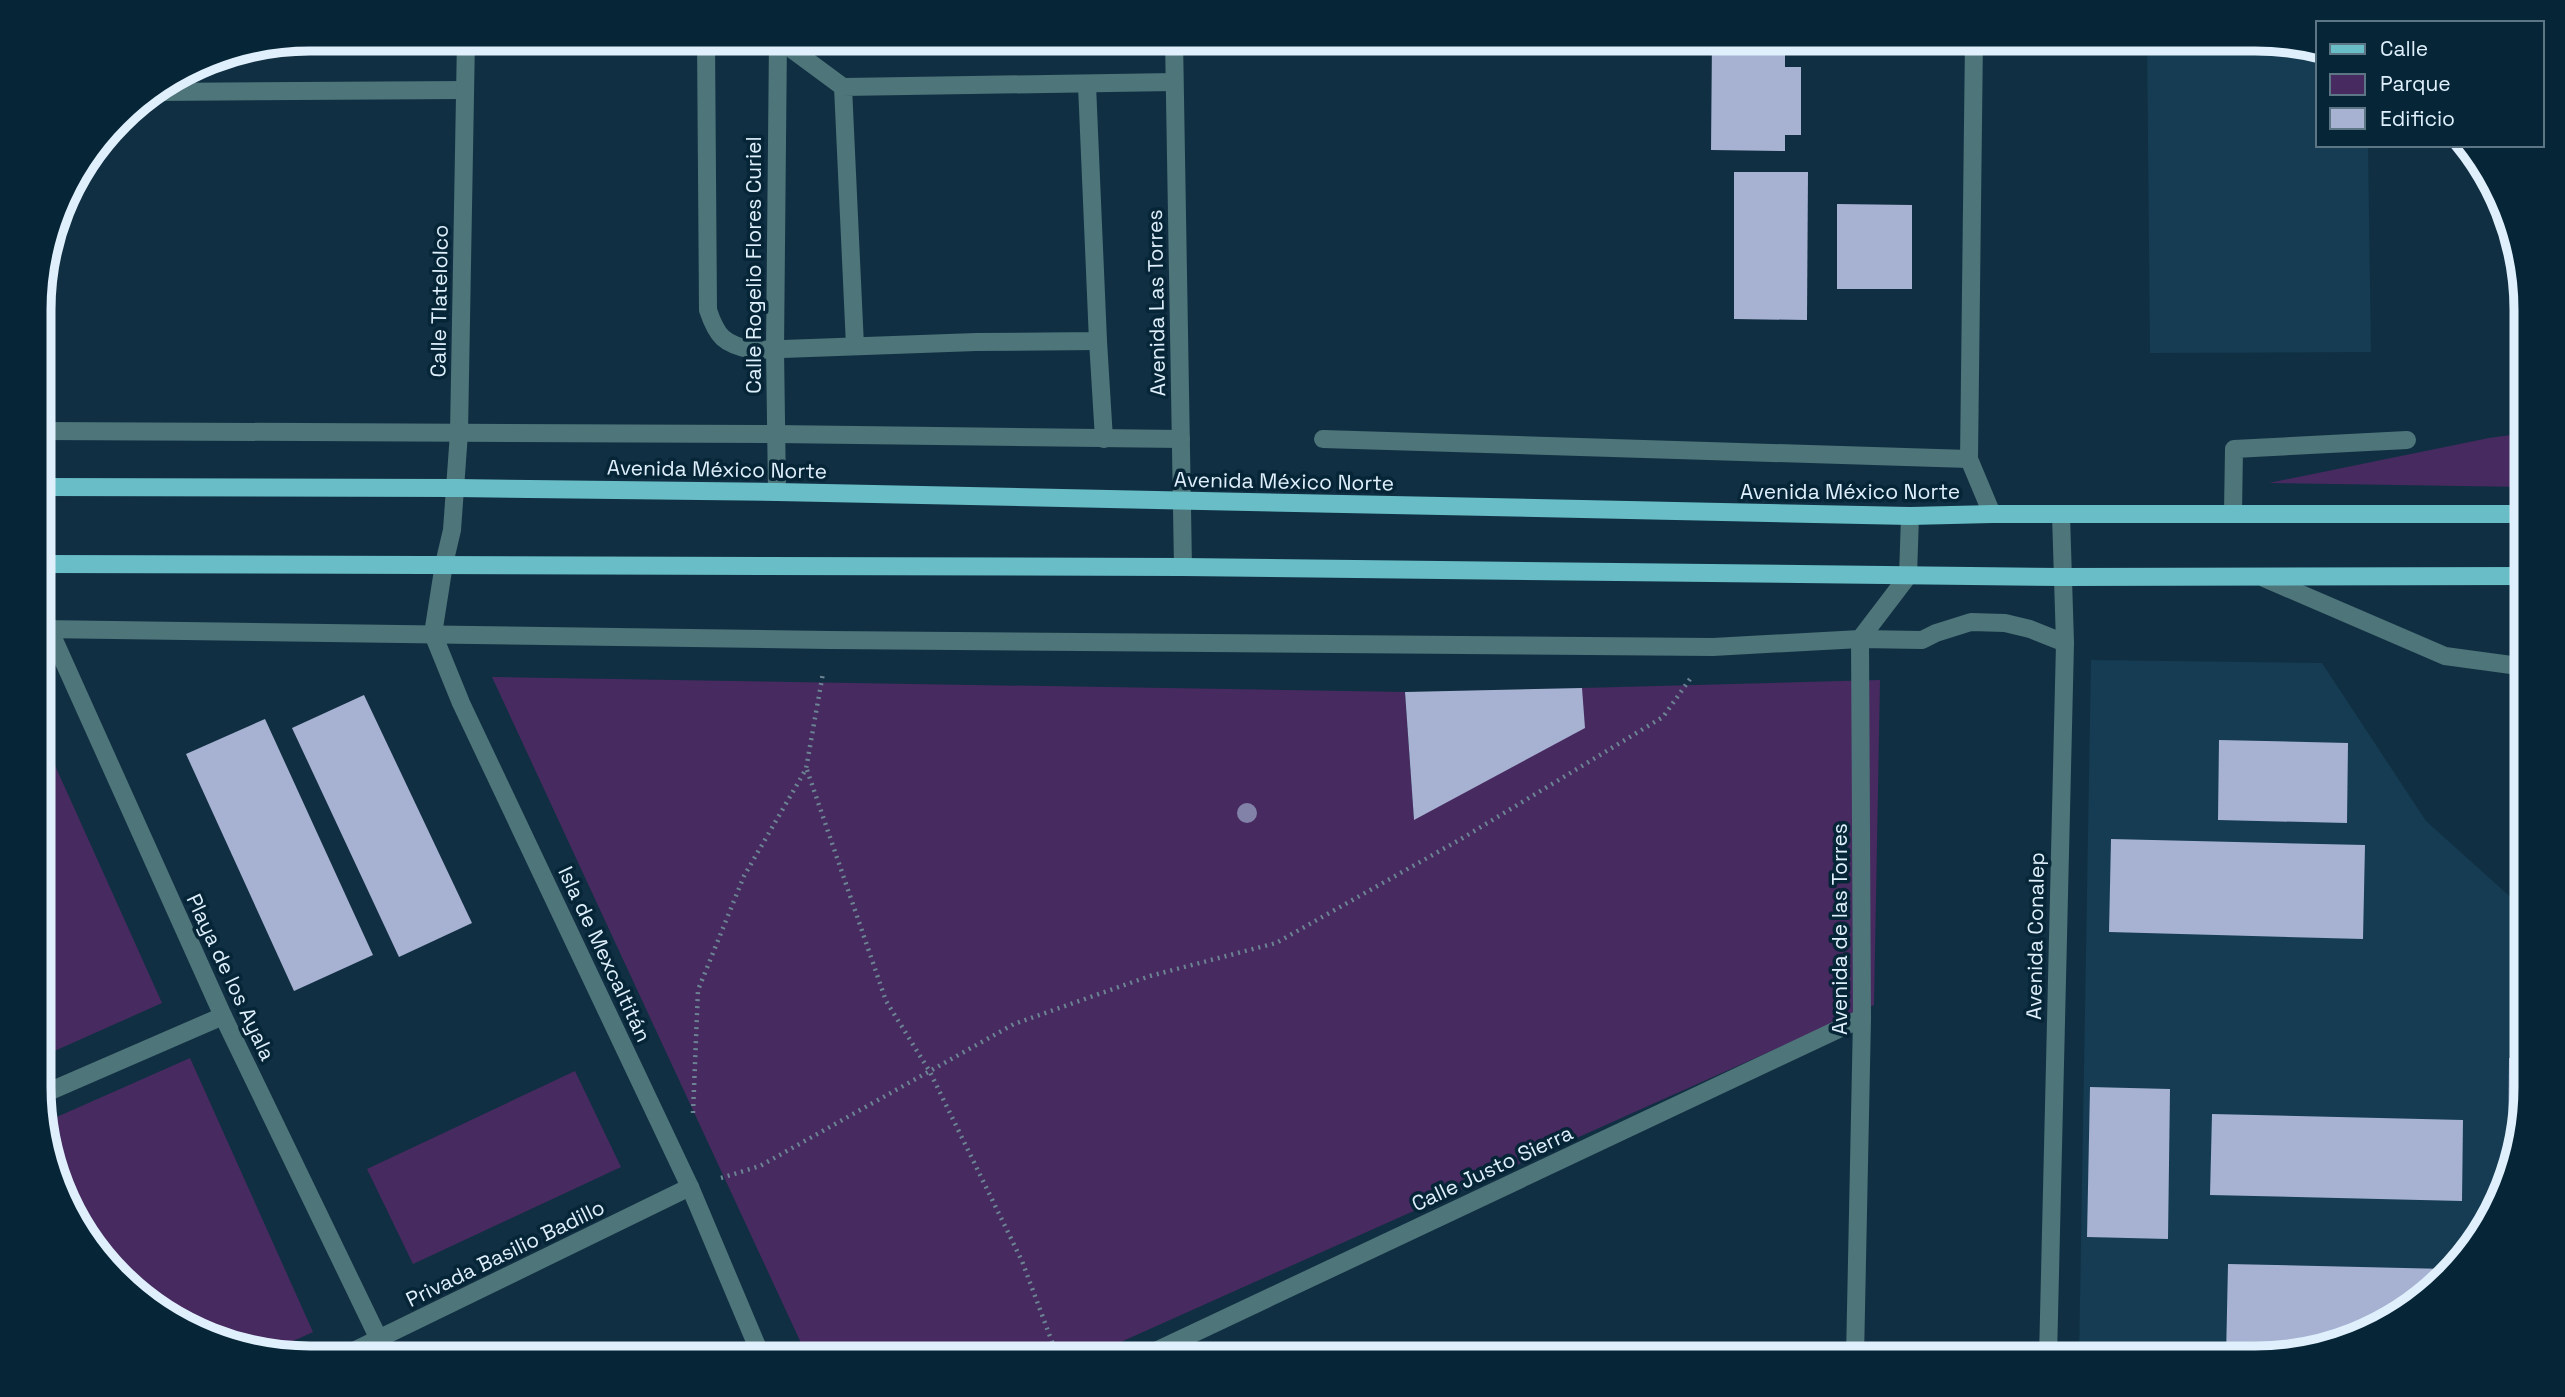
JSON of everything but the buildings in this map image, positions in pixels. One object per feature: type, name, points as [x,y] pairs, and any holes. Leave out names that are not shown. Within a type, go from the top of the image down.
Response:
[{"type":"main road","name":"Avenida México Norte","points":[[51,487],[777,492],[1910,516],[2514,514]]},
{"type":"main road","points":[[51,564],[1183,567],[2264,578],[2514,576]]},
{"type":"street","name":"Calle Tlatelolco","points":[[444,564],[452,530],[459,433],[466,51]]},
{"type":"street","points":[[706,51],[708,310],[716,332],[735,346],[752,350],[1098,341]]},
{"type":"street","name":"Calle Rogelio Flores Curiel","points":[[777,492],[775,349],[778,51]]},
{"type":"street","points":[[795,51],[843,87],[1174,82]]},
{"type":"street","name":"Avenida Las Torres","points":[[1174,51],[1183,567]]},
{"type":"street","points":[[1974,51],[1969,459],[1992,514]]},
{"type":"street","points":[[1087,85],[1104,439]]},
{"type":"street","points":[[843,87],[855,346]]},
{"type":"street","points":[[174,89],[466,90]]},
{"type":"street","name":"Avenida México Norte","points":[[51,431],[775,434],[1181,439]]},
{"type":"street","points":[[1323,439],[1969,459]]},
{"type":"street","points":[[2233,513],[2234,449],[2407,440]]},
{"type":"street","name":"Avenida Conalep","points":[[2048,1346],[2065,643],[2061,515]]},
{"type":"street","points":[[1860,639],[1908,576],[1910,516]]},
{"type":"street","points":[[433,634],[444,564]]},
{"type":"street","points":[[2264,578],[2445,656],[2514,665]]},
{"type":"street","points":[[51,629],[829,640],[1713,647],[1860,639],[1922,640],[1971,622],[2017,626],[2065,643]]},
{"type":"street","name":"Isla de Mexcaltitán","points":[[433,634],[466,715],[690,1187],[757,1346]]},
{"type":"street","name":"Avenida de las Torres","points":[[1855,1346],[1862,1018],[1860,639]]},
{"type":"street","name":"Playa de los Ayala","points":[[51,642],[223,1016],[383,1346]]},
{"type":"street","points":[[51,1091],[223,1016]]},
{"type":"street","name":"Calle Justo Sierra","points":[[1166,1346],[1862,1018]]},
{"type":"street","name":"Privada Basilio Badillo","points":[[367,1346],[690,1187]]},
{"type":"path","points":[[693,1121],[698,990],[744,876],[806,769],[829,640]]},
{"type":"path","points":[[690,1187],[760,1166],[1014,1024],[1150,976],[1276,943],[1461,839],[1663,718],[1713,647]]},
{"type":"path","points":[[806,769],[886,1001],[930,1072],[1022,1261],[1054,1346]]},
{"type":"shaded area","points":[[2147,51],[2272,51],[2316,58],[2316,147],[2368,147],[2371,352],[2150,353]]},
{"type":"shaded area","points":[[2091,660],[2322,663],[2426,821],[2514,900],[2514,1104],[2509,1138],[2495,1186],[2480,1217],[2461,1245],[2426,1282],[2385,1312],[2354,1327],[2306,1341],[2272,1346],[2079,1346]]},
{"type":"green space","points":[[2514,435],[2514,487],[2269,483]]},
{"type":"green space","points":[[492,677],[1405,692],[1414,819],[1582,688],[1880,680],[1874,1005],[1112,1346],[802,1346]]},
{"type":"green space","points":[[51,757],[162,1003],[51,1053]]},
{"type":"green space","points":[[190,1058],[313,1332],[285,1345],[259,1341],[195,1320],[152,1293],[115,1258],[85,1217],[70,1186],[53,1119]]},
{"type":"green space","points":[[575,1071],[621,1167],[413,1264],[367,1169]]}]
